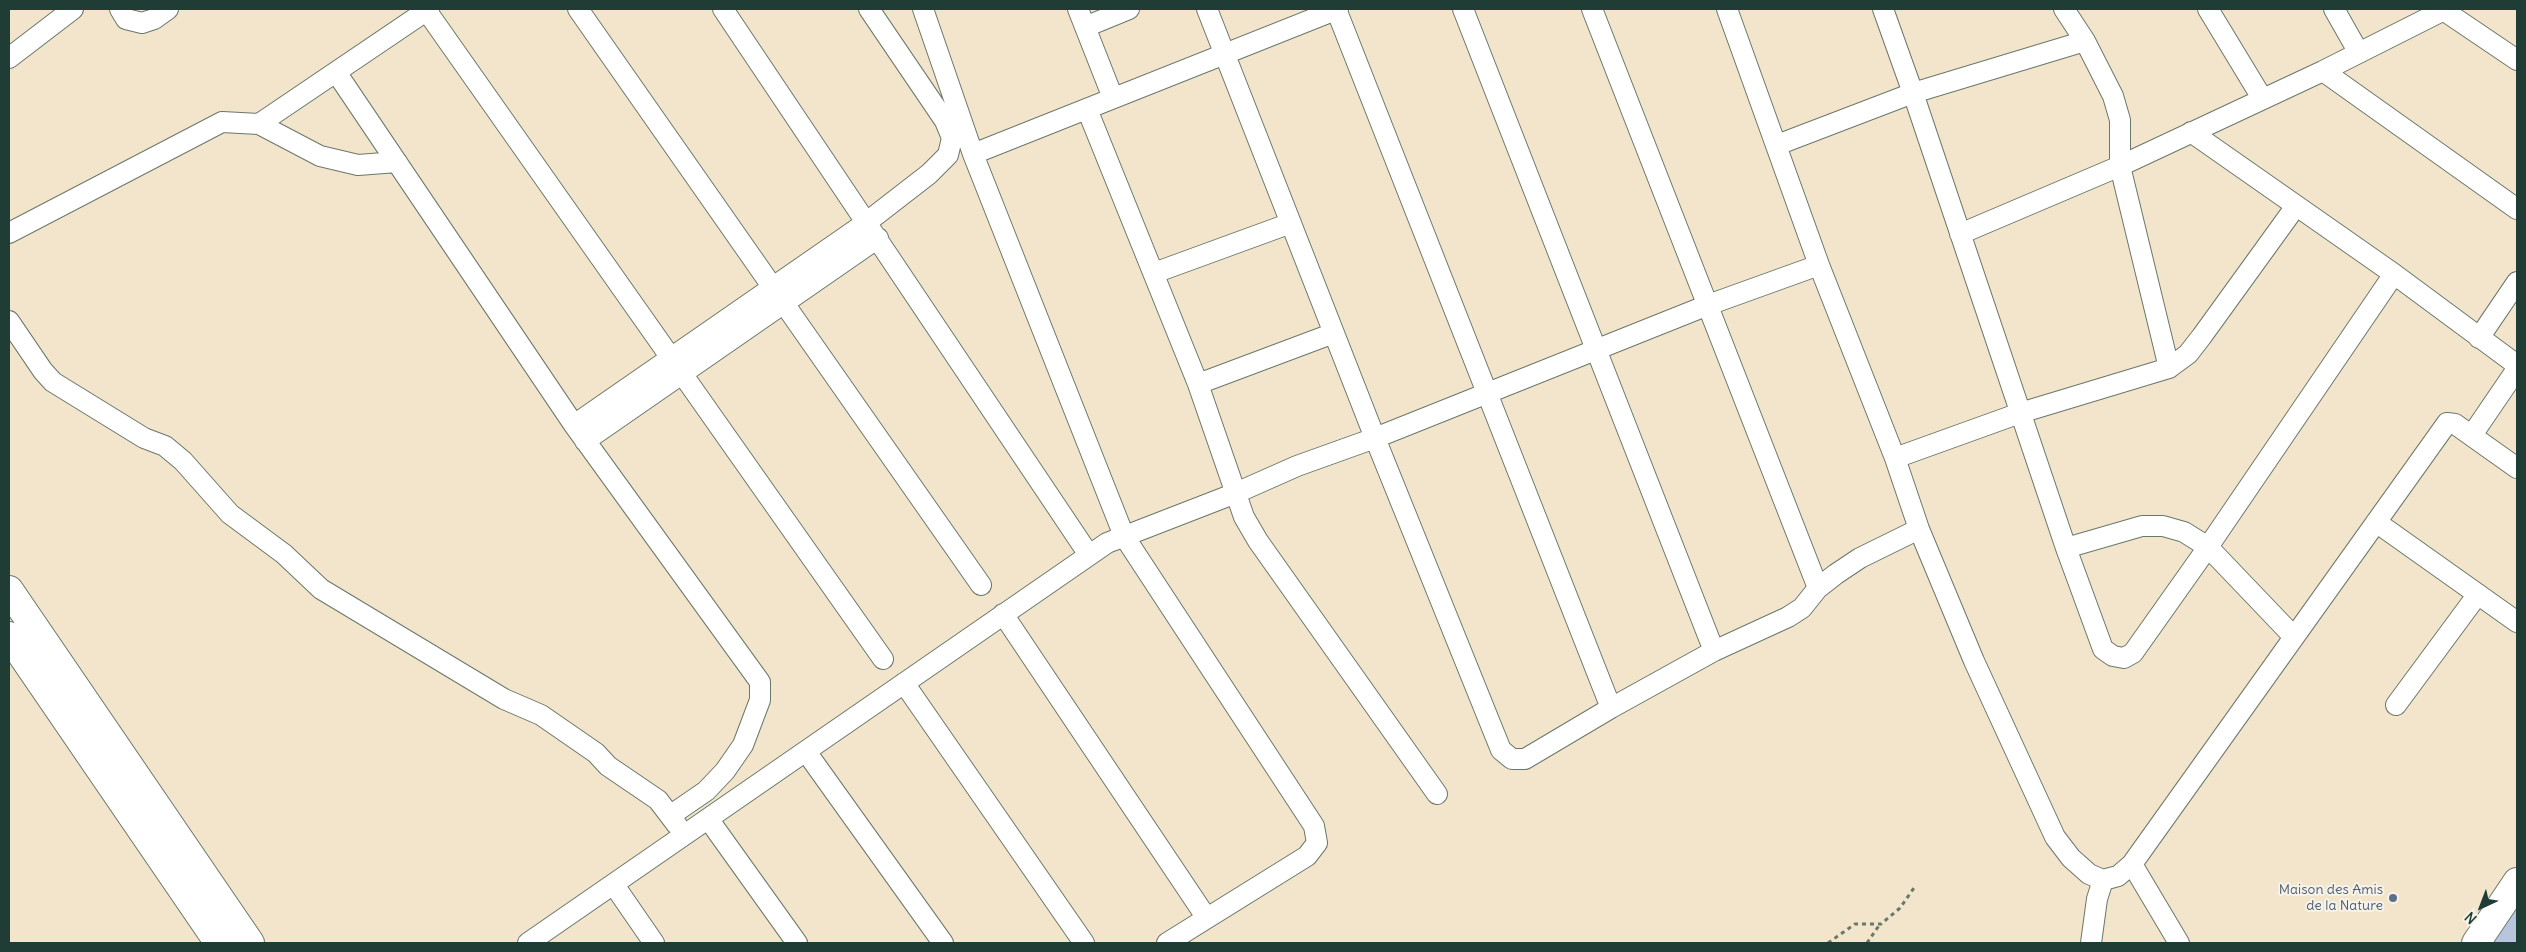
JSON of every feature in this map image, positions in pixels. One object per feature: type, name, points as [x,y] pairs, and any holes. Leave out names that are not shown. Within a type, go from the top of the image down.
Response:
[{"type":"main road","points":[[9,590],[250,943]]},
{"type":"main road","points":[[9,636],[219,943]]},
{"type":"main road","points":[[2476,943],[2517,882]]},
{"type":"street","points":[[11,52],[73,9]]},
{"type":"street","points":[[120,9],[126,19],[142,23],[154,19],[168,9]]},
{"type":"street","points":[[578,9],[981,586]]},
{"type":"street","points":[[724,9],[1089,555]]},
{"type":"street","points":[[580,433],[873,230],[948,155],[952,138],[930,97],[870,9]]},
{"type":"street","points":[[923,9],[973,154],[1124,536],[1314,826],[1317,842],[1307,856],[1167,943]]},
{"type":"street","points":[[1113,98],[1082,18],[1129,9]]},
{"type":"street","points":[[1207,9],[1375,438],[1501,750],[1512,759],[1525,759],[1611,708],[1714,651],[1788,617],[1802,608],[1818,588],[1860,558],[1919,528]]},
{"type":"street","points":[[973,154],[1337,9],[1611,708]]},
{"type":"street","points":[[1463,9],[1714,651]]},
{"type":"street","points":[[1592,9],[1818,588]]},
{"type":"street","points":[[1727,9],[1819,266],[1895,458],[1919,528],[1974,661],[2055,837],[2071,858],[2089,874],[2103,880],[2118,876],[2132,864],[2447,423],[2455,424],[2517,468]]},
{"type":"street","points":[[1883,9],[2066,548],[2103,649],[2113,656],[2124,658],[2133,653],[2208,547],[2394,274]]},
{"type":"street","points":[[2064,9],[2085,41],[2113,96],[2120,120],[2120,166],[2169,368]]},
{"type":"street","points":[[2208,9],[2262,98]]},
{"type":"street","points":[[2334,9],[2359,53]]},
{"type":"street","points":[[1960,234],[2120,166],[2323,71],[2444,9],[2517,60]]},
{"type":"street","points":[[259,124],[428,10],[883,659]]},
{"type":"street","points":[[1777,146],[1913,93],[2085,41]]},
{"type":"street","points":[[2323,71],[2517,209]]},
{"type":"street","points":[[336,72],[580,433],[760,682],[760,700],[743,745],[725,771],[706,791],[671,815]]},
{"type":"street","points":[[1086,109],[1198,384],[1244,517],[1258,541],[1437,794]]},
{"type":"street","points":[[9,233],[222,122],[259,124],[320,156],[358,165],[397,162]]},
{"type":"street","points":[[2191,132],[2394,274],[2517,365]]},
{"type":"street","points":[[1895,458],[2020,413],[2169,368],[2188,354],[2296,206]]},
{"type":"street","points":[[1154,273],[1291,223]]},
{"type":"street","points":[[528,943],[614,886],[1089,555],[1124,536],[1708,305],[1819,266]]},
{"type":"street","points":[[2479,338],[2517,282]]},
{"type":"street","points":[[9,321],[43,371],[53,382],[144,438],[165,446],[183,461],[230,514],[284,554],[321,589],[504,699],[541,715],[652,796],[671,815],[684,837]]},
{"type":"street","points":[[1198,384],[1334,333]]},
{"type":"street","points":[[2472,435],[2517,369]]},
{"type":"street","points":[[2376,522],[2517,622]]},
{"type":"street","points":[[2066,548],[2142,526],[2163,526],[2184,532],[2208,547],[2294,637]]},
{"type":"street","points":[[2396,705],[2478,594]]},
{"type":"street","points":[[1003,614],[1206,917]]},
{"type":"street","points":[[904,684],[1084,943]]},
{"type":"street","points":[[806,753],[942,943]]},
{"type":"street","points":[[709,820],[797,943]]},
{"type":"street","points":[[2132,864],[2179,943]]},
{"type":"street","points":[[2091,943],[2097,899],[2103,880]]},
{"type":"street","points":[[614,886],[654,943]]},
{"type":"path","points":[[1867,943],[1880,924],[1900,908],[1916,885]]},
{"type":"path","points":[[1828,943],[1855,924],[1880,924]]},
{"type":"shaded area","points":[[2517,908],[2517,943],[2494,943]]},
{"type":"place","name":"Maison des Amis de la Nature","points":[[2393,898]]}]
